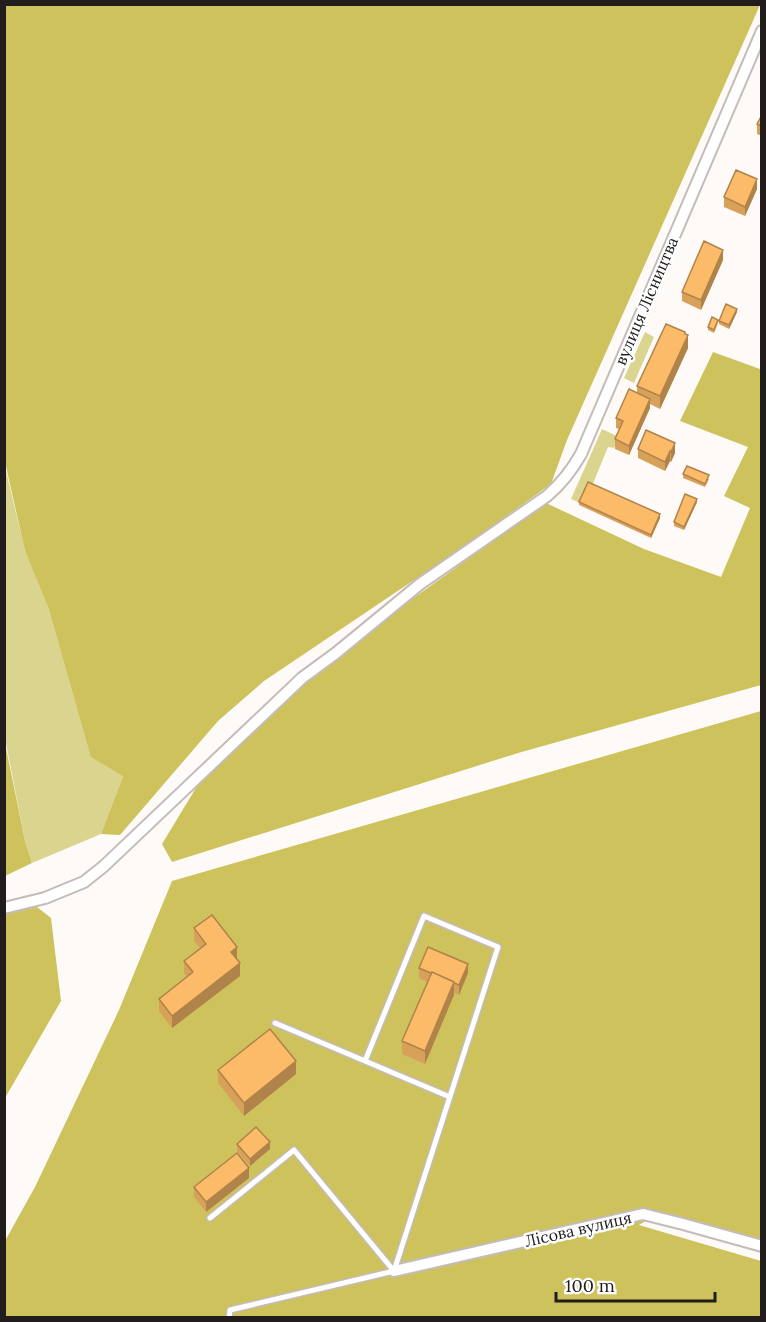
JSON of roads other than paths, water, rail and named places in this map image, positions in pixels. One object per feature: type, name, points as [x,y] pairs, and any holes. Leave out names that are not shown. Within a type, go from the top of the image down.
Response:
[{"type":"street","name":"вулиця Лісництва","points":[[4,908],[45,898],[84,882],[104,866],[302,678],[420,584],[547,496],[561,483],[581,454],[762,31]]},
{"type":"street","name":"Лісова вулиця","points":[[394,1271],[643,1214],[762,1246]]},
{"type":"lane","points":[[365,1061],[424,916],[498,947],[394,1271]]},
{"type":"lane","points":[[275,1023],[450,1097]]},
{"type":"lane","points":[[210,1218],[294,1150],[394,1271]]},
{"type":"lane","points":[[229,1317],[230,1310],[394,1271]]}]
